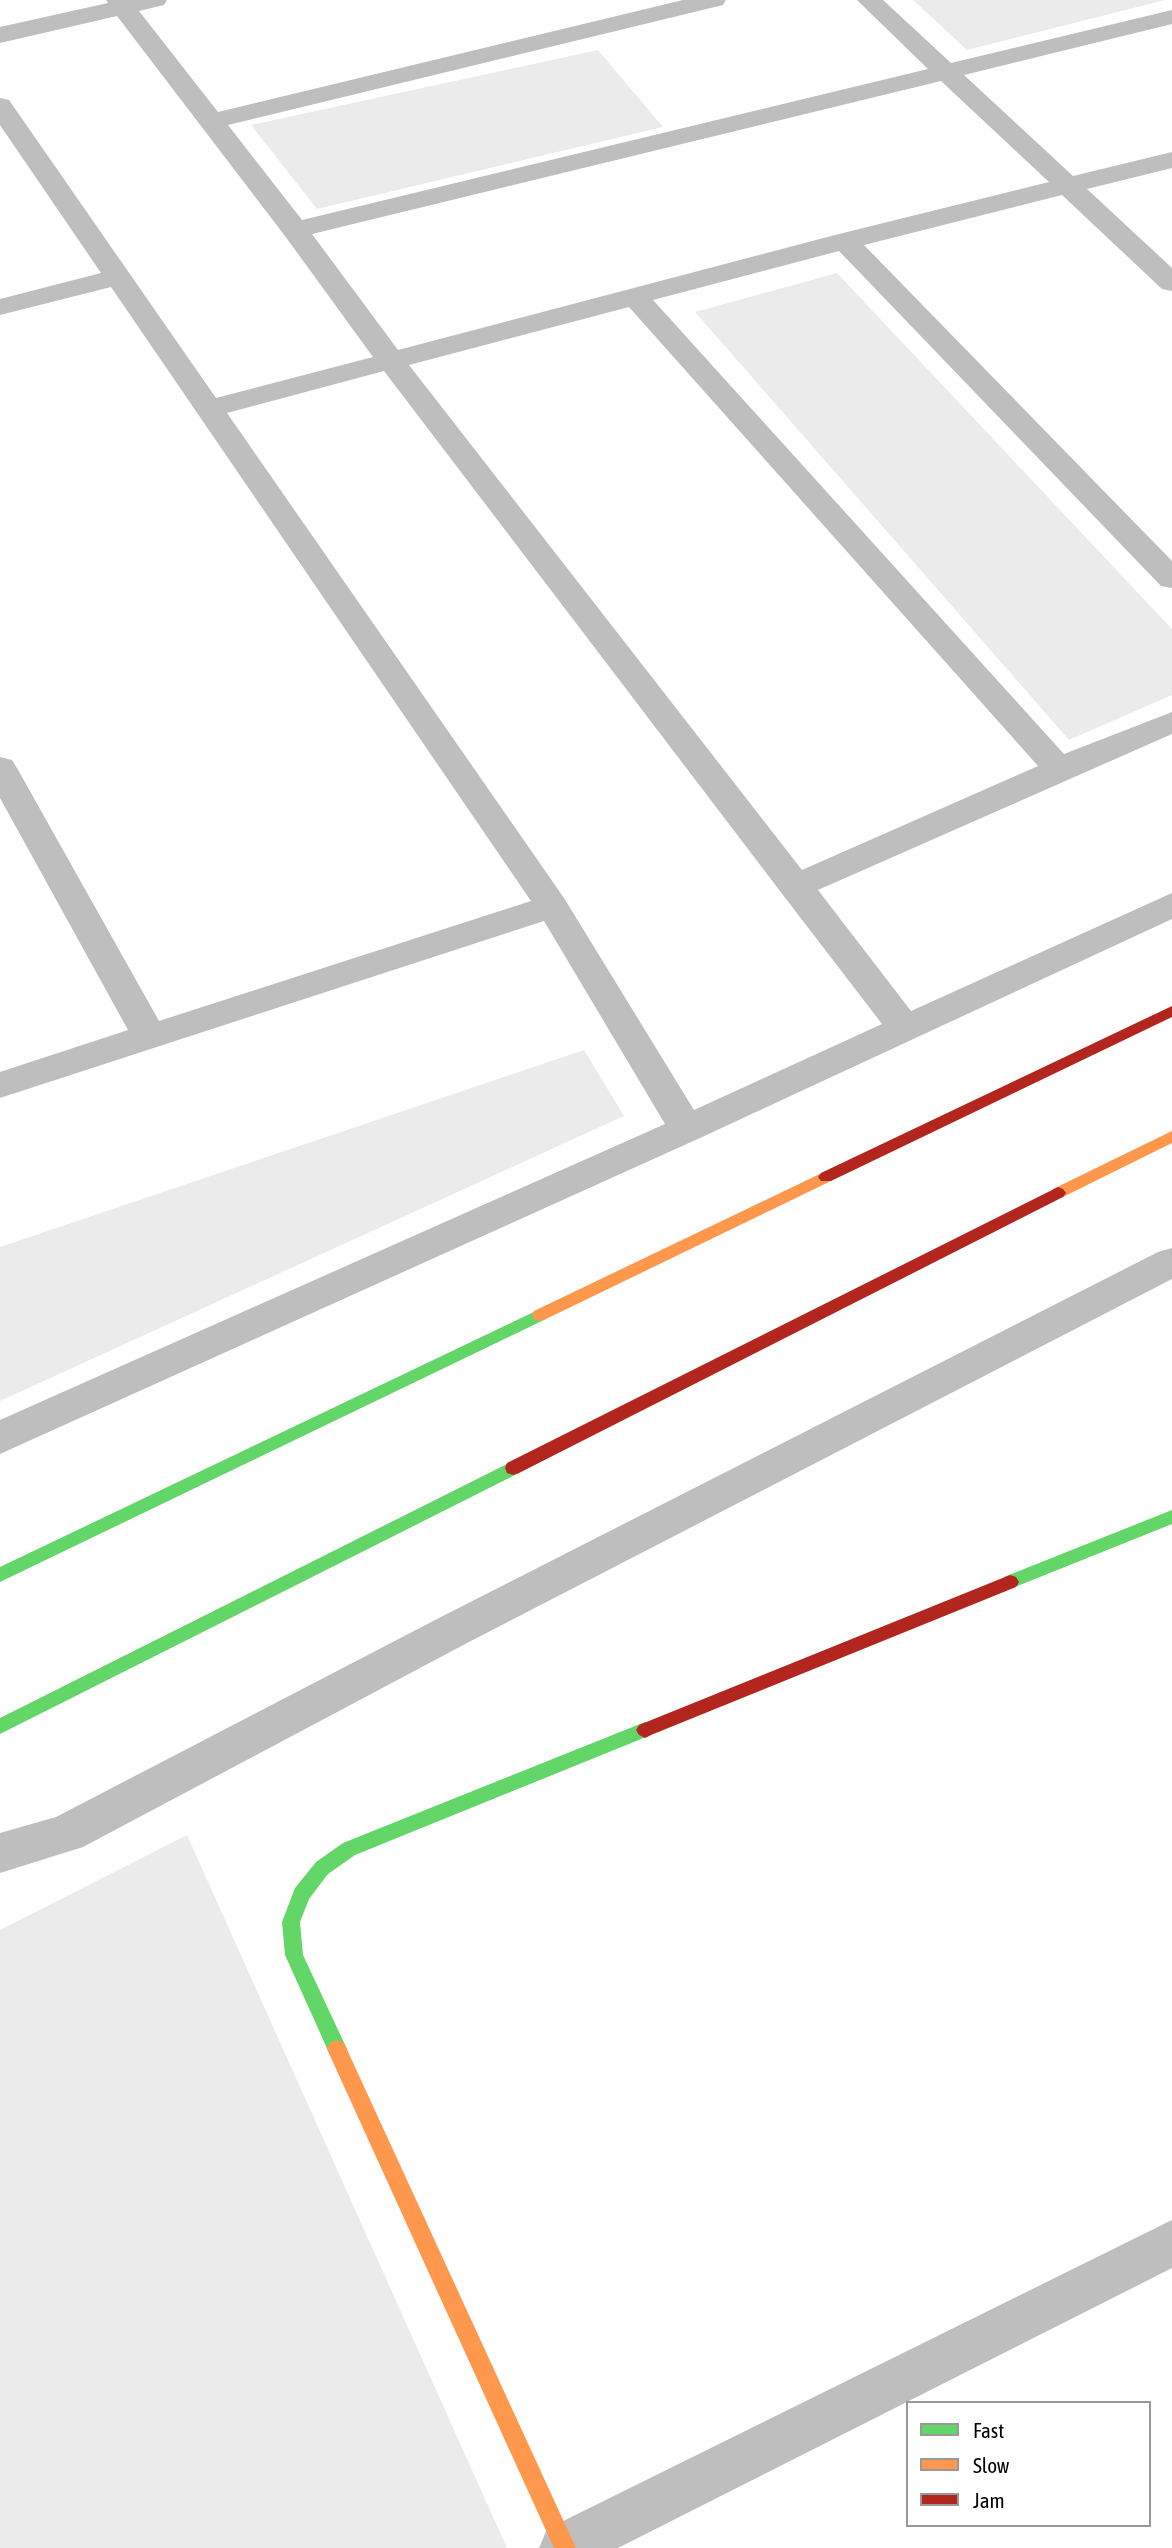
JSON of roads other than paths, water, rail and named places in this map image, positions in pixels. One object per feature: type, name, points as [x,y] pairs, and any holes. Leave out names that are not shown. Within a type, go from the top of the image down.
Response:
[{"type":"street","points":[[0,35],[120,4],[155,0]]},
{"type":"street","points":[[210,122],[714,0]]},
{"type":"street","points":[[869,0],[1065,186],[1172,283]]},
{"type":"street","points":[[120,4],[295,230],[391,361],[905,1028]]},
{"type":"street","points":[[295,230],[1172,17]]},
{"type":"street","points":[[0,106],[9,133],[118,277],[552,906],[687,1129]]},
{"type":"street","points":[[209,409],[845,242],[1172,160]]},
{"type":"street","points":[[845,242],[1172,579]]},
{"type":"street","points":[[0,307],[118,277]]},
{"type":"street","points":[[635,297],[1059,769]]},
{"type":"street","points":[[795,887],[1059,769],[1172,722]]},
{"type":"street","points":[[3,782],[150,1037]]},
{"type":"street","points":[[0,1438],[687,1129],[1172,905]]},
{"type":"street","points":[[0,1086],[552,906]]},
{"type":"street","points":[[0,1575],[1172,1011]]},
{"type":"street","points":[[0,1726],[1172,1136]]},
{"type":"street","points":[[0,1853],[67,1833],[453,1630],[1172,1262]]},
{"type":"street","points":[[1172,1517],[349,1849],[322,1868],[303,1894],[291,1922],[294,1955],[565,2548],[1172,2243]]}]
